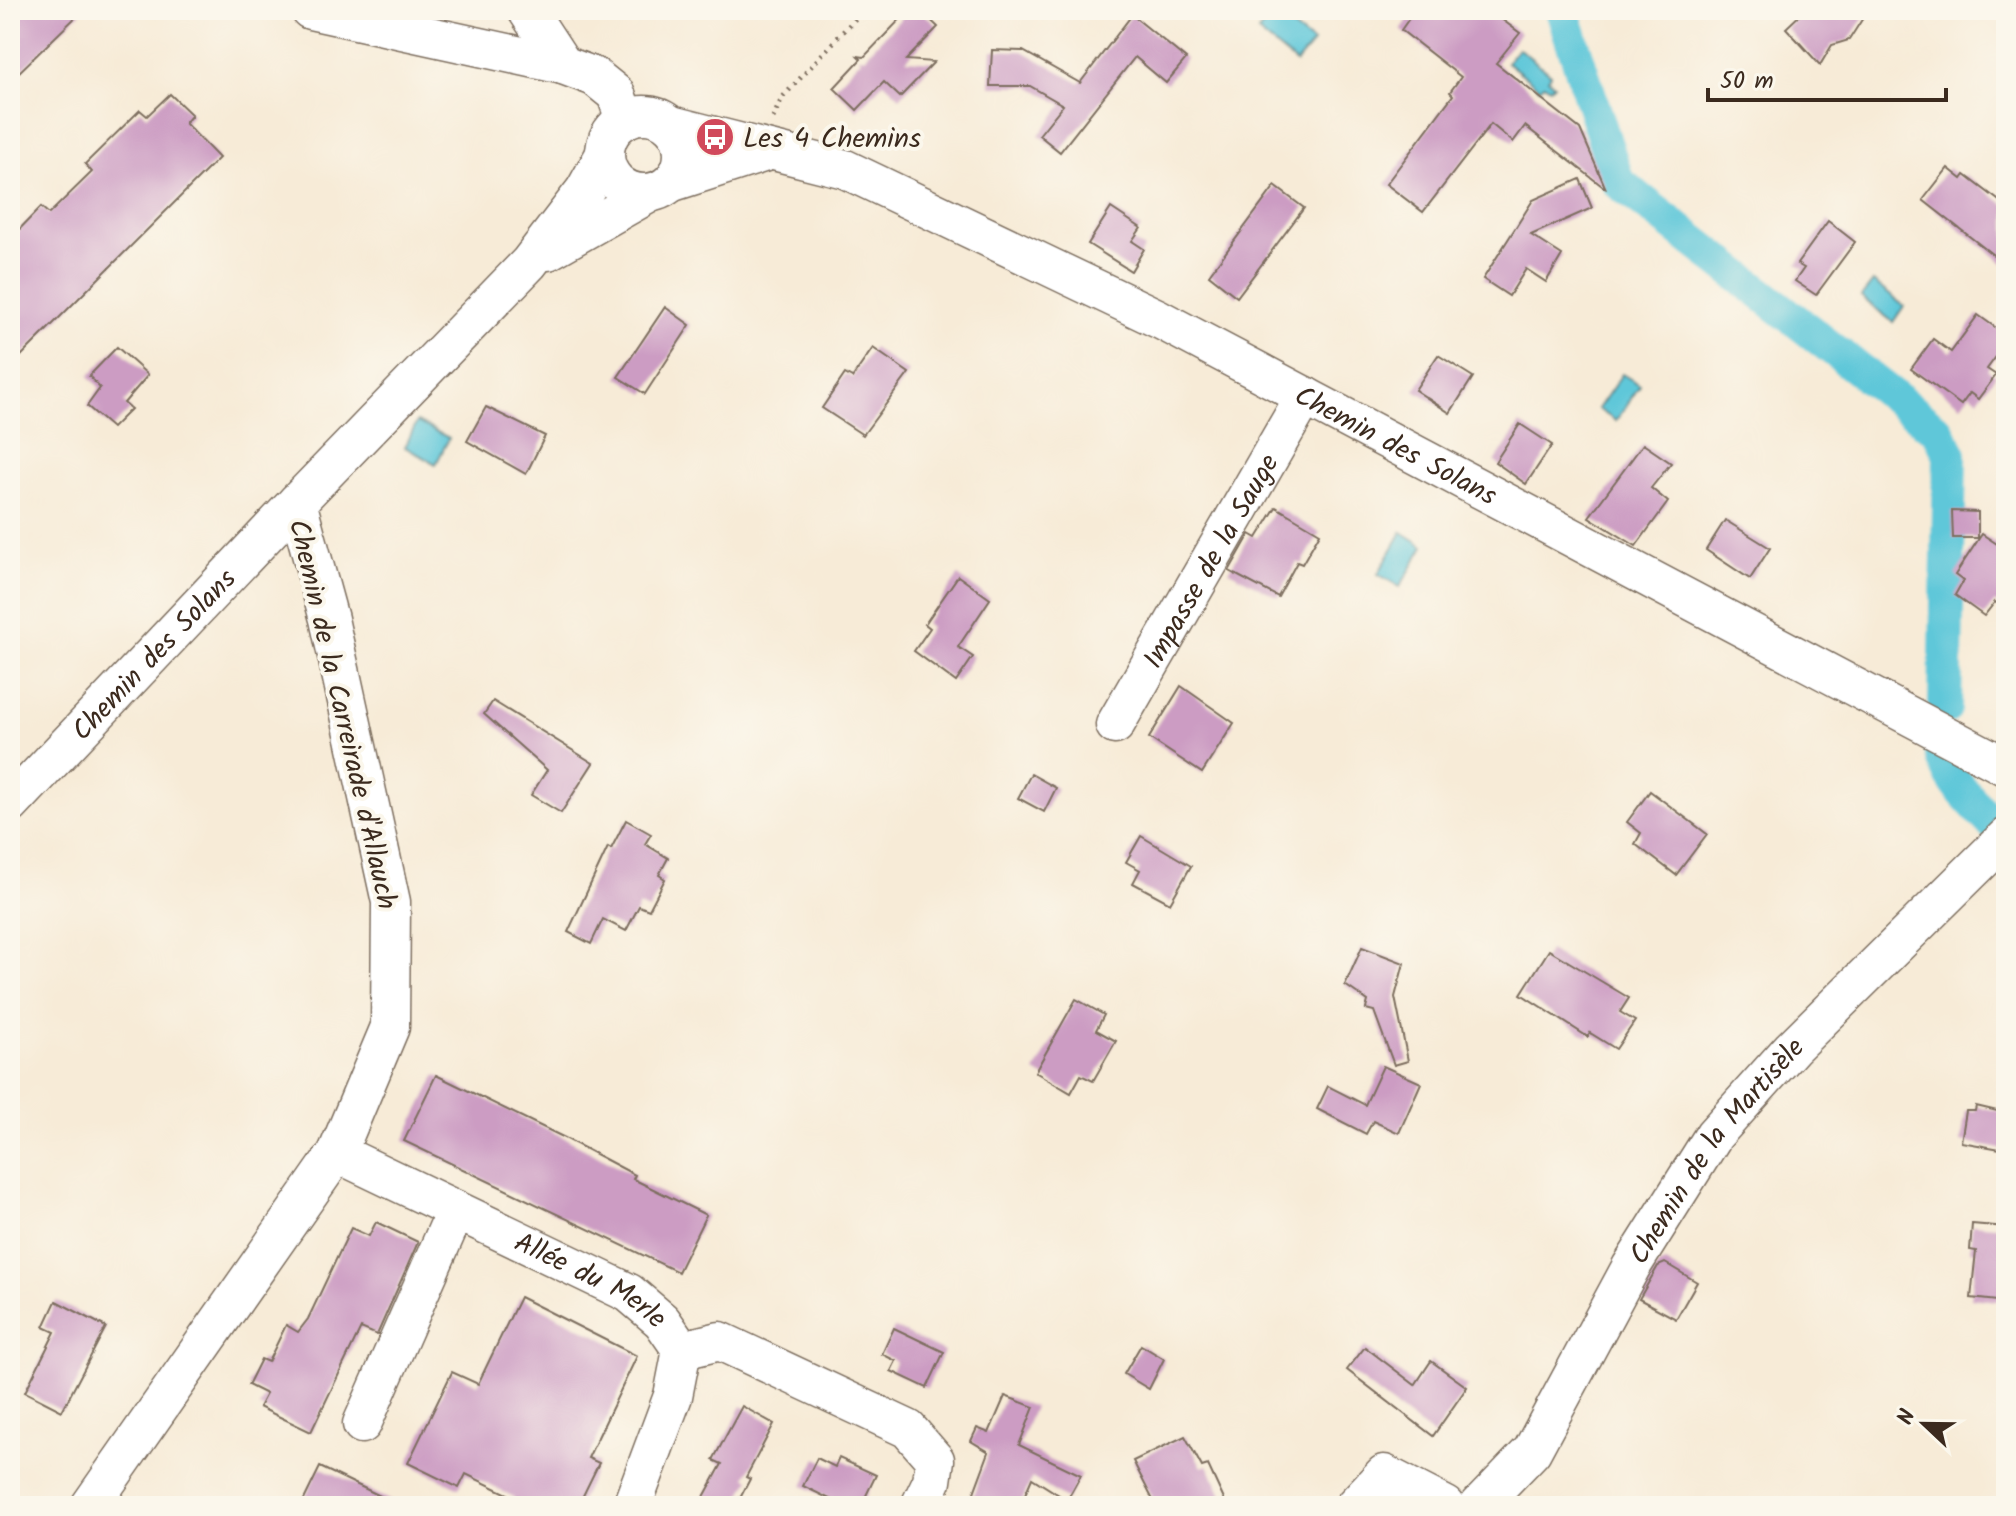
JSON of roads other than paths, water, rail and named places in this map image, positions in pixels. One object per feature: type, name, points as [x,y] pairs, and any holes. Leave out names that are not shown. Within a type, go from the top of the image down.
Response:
[{"type":"street","points":[[310,10],[563,65],[595,77],[616,94],[625,120]]},
{"type":"street","points":[[527,10],[563,65]]},
{"type":"street","points":[[662,188],[684,159],[679,135],[671,125],[649,115],[625,120],[614,128],[605,154],[607,167],[624,188],[662,188],[773,151]]},
{"type":"street","name":"Chemin des Solans","points":[[671,125],[845,169],[1159,319],[2006,767]]},
{"type":"street","name":"Chemin de la Carreirade d'Allauch","points":[[90,1506],[337,1153],[390,1027],[391,902],[329,619],[297,502],[529,263],[585,190],[605,154]]},
{"type":"street","name":"Chemin de la Carreirade d'Allauch","points":[[529,263],[662,188]]},
{"type":"street","name":"Impasse de la Sauge","points":[[1115,725],[1305,396]]},
{"type":"street","name":"Chemin des Solans","points":[[10,805],[297,502]]},
{"type":"street","name":"Chemin de la Martisèle","points":[[1479,1506],[1487,1503],[1532,1451],[1631,1267],[1714,1135],[1792,1048],[2006,837]]},
{"type":"street","name":"Allée du Merle","points":[[337,1153],[629,1293],[662,1321],[682,1350],[673,1396],[632,1506]]},
{"type":"street","points":[[362,1424],[456,1210]]},
{"type":"street","points":[[682,1350],[720,1341],[908,1429],[935,1460],[932,1481],[920,1506]]},
{"type":"street","points":[[1354,1506],[1384,1474],[1446,1506]]},
{"type":"water","points":[[1275,13],[1313,43],[1296,63],[1258,32]]},
{"type":"water","points":[[1518,48],[1551,74],[1548,79],[1554,84],[1550,88],[1544,84],[1540,88],[1507,62]]},
{"type":"water","points":[[1873,282],[1904,306],[1893,322],[1861,297]]},
{"type":"water","points":[[1622,374],[1640,385],[1616,421],[1598,409]]},
{"type":"water","points":[[417,422],[449,438],[436,464],[405,447]]},
{"type":"water","points":[[1402,532],[1424,546],[1400,587],[1378,574]]},
{"type":"waterway","points":[[1562,10],[1618,182],[1938,431],[1950,455],[1945,708]]},
{"type":"waterway","points":[[1941,747],[1954,780],[1995,826]]},
{"type":"place","name":"Les 4 Chemins","points":[[715,137]]}]
